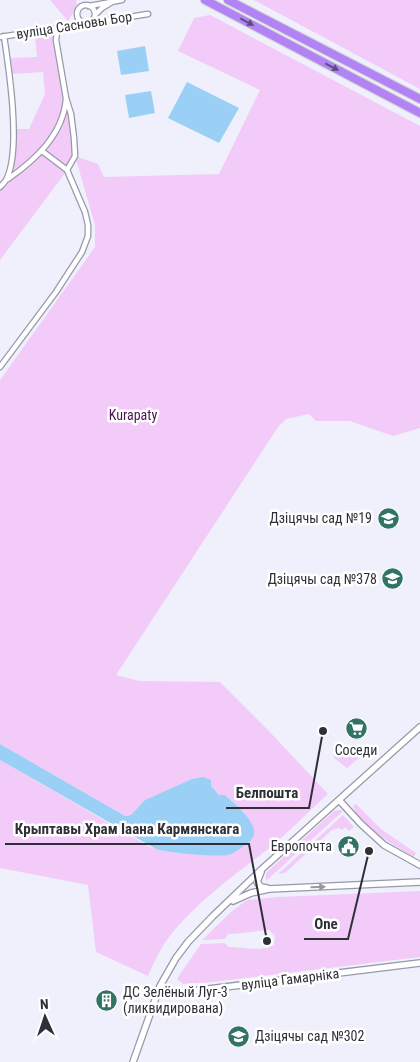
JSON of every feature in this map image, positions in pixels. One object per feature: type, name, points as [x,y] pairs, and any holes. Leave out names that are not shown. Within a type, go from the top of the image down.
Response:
[{"type":"highway","points":[[205,0],[420,113]]},
{"type":"highway","points":[[228,0],[420,99]]},
{"type":"main road","points":[[133,1062],[160,986],[176,958],[188,942],[262,869],[420,727]]},
{"type":"main road","points":[[339,800],[384,845],[420,864]]},
{"type":"main road","points":[[262,869],[257,882],[261,887],[269,889]]},
{"type":"main road","points":[[224,905],[246,894],[269,889],[420,882]]},
{"type":"main road","name":"вуліца Гамарніка","points":[[160,986],[170,991],[184,992],[420,963]]},
{"type":"street","points":[[68,26],[78,10],[83,6],[122,0]]},
{"type":"street","points":[[77,13],[80,21],[87,23],[102,8],[112,2]]},
{"type":"street","points":[[89,6],[98,18],[106,20]]},
{"type":"street","name":"вуліца Сасновы Бор","points":[[2,36],[148,14]]},
{"type":"street","points":[[0,186],[42,151],[59,126],[66,108],[56,40],[60,27]]},
{"type":"street","points":[[2,36],[13,128],[11,161],[7,180]]},
{"type":"street","points":[[66,98],[72,114],[75,156],[67,170]]},
{"type":"street","points":[[0,367],[56,292],[87,241],[89,230],[86,212],[67,170],[42,151]]},
{"type":"green space","points":[[50,0],[76,0],[77,6],[68,21]]},
{"type":"green space","points":[[254,0],[420,0],[420,89]]},
{"type":"green space","name":"Kurapaty","points":[[210,15],[420,126],[420,428],[393,436],[350,421],[316,421],[309,414],[286,419],[278,427],[116,675],[139,681],[220,682],[328,794],[286,834],[226,881],[182,922],[158,954],[148,976],[96,952],[88,885],[0,868],[0,760],[150,847],[167,852],[228,855],[252,840],[254,830],[245,815],[226,795],[219,795],[211,786],[195,778],[145,800],[131,815],[125,816],[0,744],[0,380],[95,247],[95,225],[75,156],[98,164],[104,177],[219,174],[260,90],[178,51],[194,18]]},
{"type":"green space","points":[[53,33],[63,92],[63,106],[60,118],[48,139],[14,170],[12,166],[16,129],[29,129],[45,94],[43,72],[12,74],[11,58],[37,57],[35,36]]},
{"type":"green space","points":[[66,98],[75,156],[65,173],[0,260],[0,187],[42,151],[59,126]]},
{"type":"green space","points":[[364,747],[366,752],[347,768],[334,758],[334,750]]},
{"type":"green space","points":[[356,804],[381,829],[416,853],[414,857],[388,842],[370,828],[357,814],[353,806]]},
{"type":"green space","points":[[334,811],[343,811],[266,881],[266,873]]},
{"type":"green space","points":[[343,815],[354,827],[349,831],[345,827],[342,830],[339,828],[332,830],[285,873],[278,874]]},
{"type":"green space","points":[[420,891],[420,957],[212,982],[183,984],[178,980],[178,977],[201,944],[225,943],[229,947],[253,949],[274,945],[275,936],[269,930],[228,934],[225,939],[202,940],[231,912],[247,900]]},
{"type":"water","points":[[145,46],[149,71],[121,75],[117,51]]},
{"type":"water","points":[[187,82],[239,108],[219,143],[168,118]]},
{"type":"water","points":[[151,91],[155,113],[129,118],[125,95]]},
{"type":"water","points":[[0,744],[125,816],[131,815],[145,800],[192,779],[203,777],[211,780],[211,786],[219,795],[225,795],[246,816],[254,830],[254,836],[248,843],[228,855],[192,854],[156,849],[0,760]]},
{"type":"place","name":"Дзіцячы сад №19","points":[[388,518]]},
{"type":"place","name":"Дзіцячы сад №378","points":[[393,579]]},
{"type":"place","name":"Соседи","points":[[356,728]]},
{"type":"place","name":"Белпошта","points":[[323,731]]},
{"type":"place","name":"Европочта","points":[[348,846]]},
{"type":"place","name":"One","points":[[369,851]]},
{"type":"place","name":"Крыптавы Храм Іаана Кармянскага","points":[[267,941]]},
{"type":"place","name":"ДС Зелёный Луг-3 (ликвидирована)","points":[[107,1000]]},
{"type":"place","name":"Дзіцячы сад №302","points":[[239,1036]]}]
